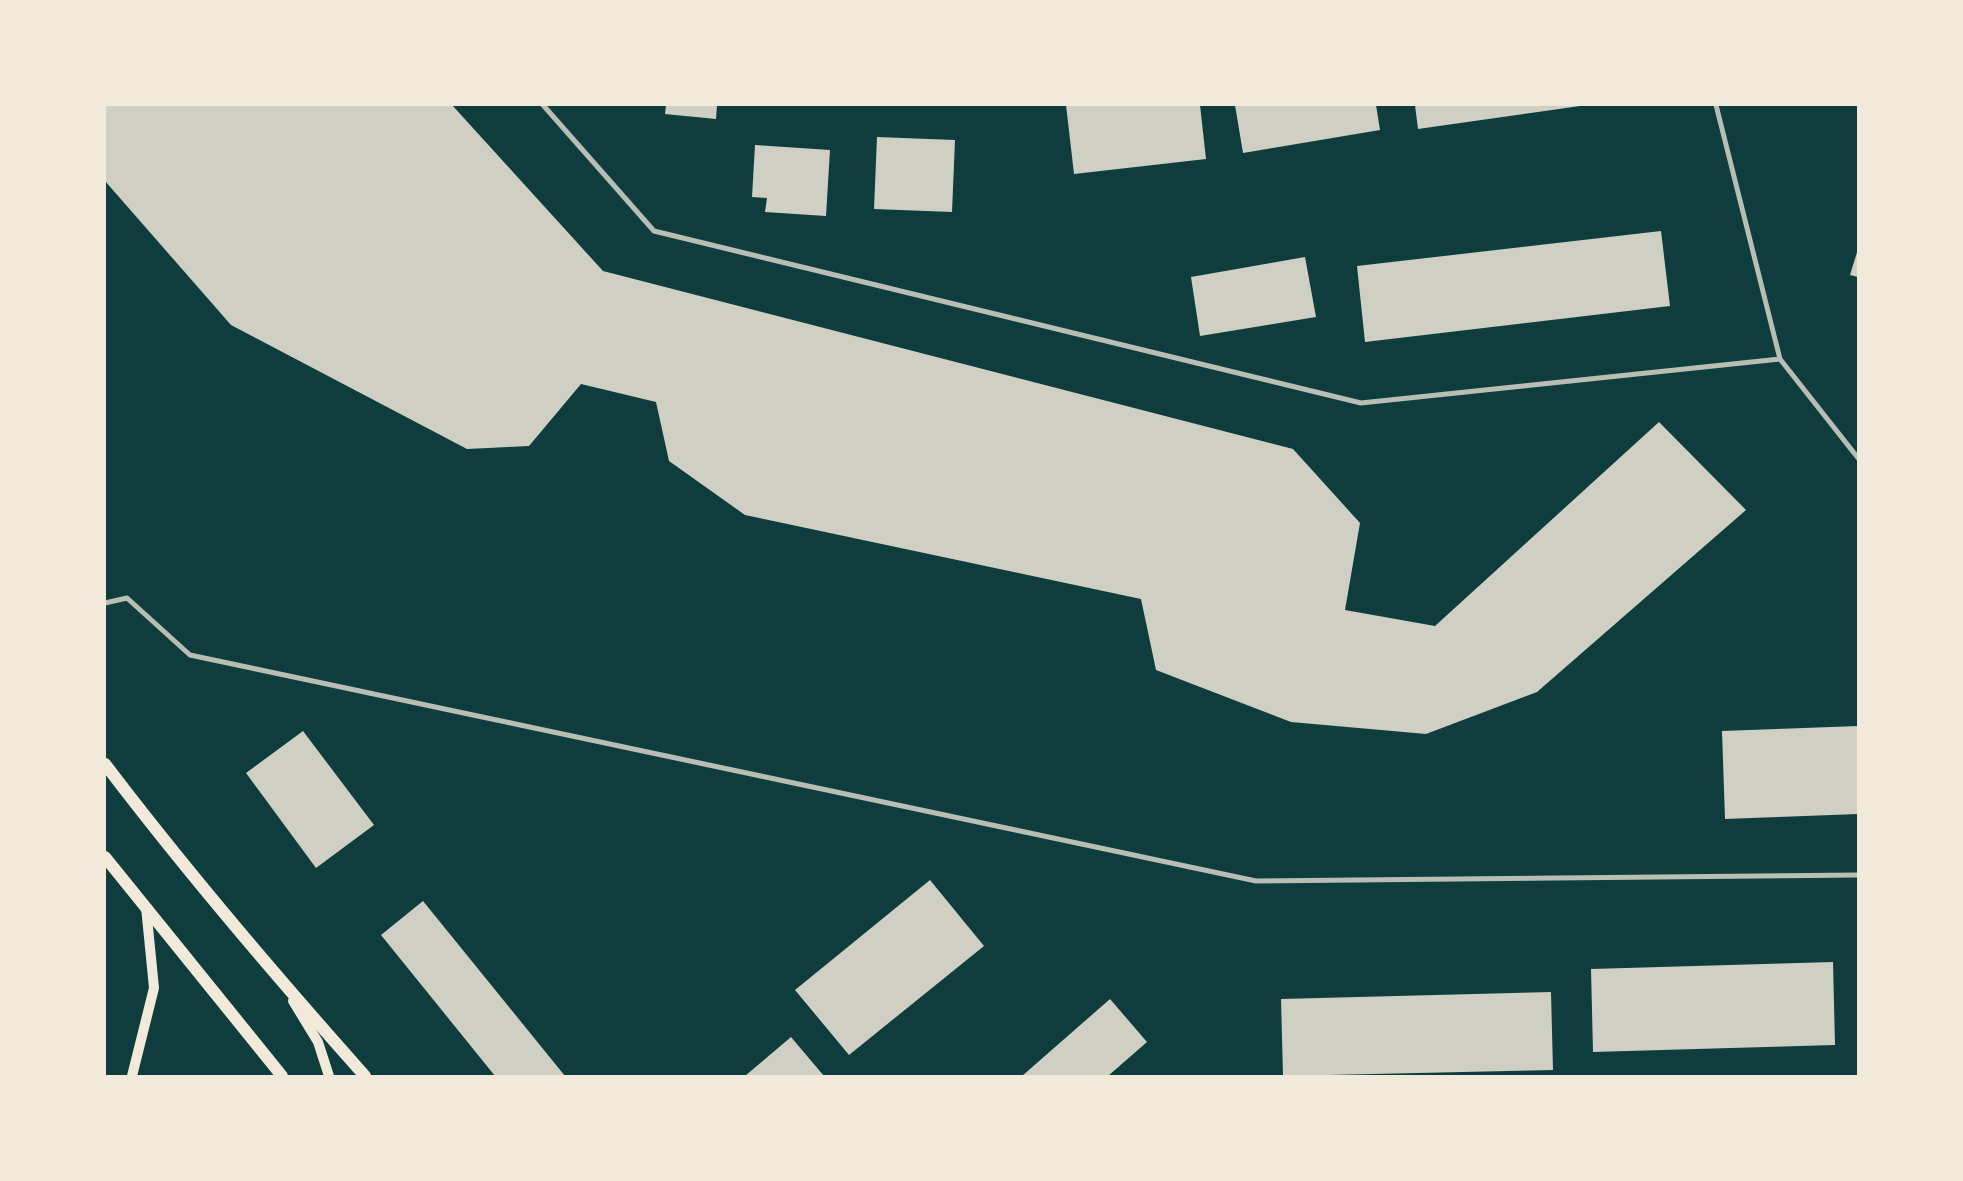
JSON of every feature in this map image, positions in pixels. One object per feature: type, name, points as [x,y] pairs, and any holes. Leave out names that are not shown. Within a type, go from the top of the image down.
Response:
[{"type":"main road","points":[[105,764],[170,848],[284,985],[366,1076]]},
{"type":"main road","points":[[105,857],[282,1076]]},
{"type":"main road","points":[[132,1076],[154,988],[146,906]]},
{"type":"main road","points":[[284,985],[318,1042],[329,1076]]},
{"type":"street","points":[[543,105],[654,231],[1361,403],[1780,359]]},
{"type":"street","points":[[1716,105],[1780,359],[1858,458]]},
{"type":"street","points":[[105,603],[127,598],[190,654],[1256,881],[1858,875]]},
{"type":"building","points":[[105,105],[452,105],[603,271],[1293,449],[1360,523],[1345,610],[1435,626],[1659,422],[1746,510],[1537,692],[1426,734],[1291,722],[1156,670],[1141,599],[745,515],[669,461],[656,402],[581,384],[529,446],[467,449],[231,325],[105,181]]},
{"type":"building","points":[[666,105],[717,105],[716,119],[665,114]]},
{"type":"building","points":[[1066,105],[1200,105],[1206,159],[1074,174]]},
{"type":"building","points":[[1235,105],[1376,105],[1380,130],[1243,153]]},
{"type":"building","points":[[1415,105],[1579,105],[1580,106],[1418,129]]},
{"type":"building","points":[[877,137],[955,140],[952,212],[874,209]]},
{"type":"building","points":[[755,145],[830,150],[826,216],[765,212],[767,198],[752,197]]},
{"type":"building","points":[[1661,231],[1670,306],[1365,342],[1357,266]]},
{"type":"building","points":[[1858,249],[1858,277],[1850,275]]},
{"type":"building","points":[[1305,257],[1316,317],[1200,336],[1191,277]]},
{"type":"building","points":[[1858,726],[1858,814],[1725,819],[1722,731]]},
{"type":"building","points":[[303,731],[374,825],[316,868],[246,773]]},
{"type":"building","points":[[930,880],[984,946],[849,1055],[795,990]]},
{"type":"building","points":[[423,901],[565,1076],[495,1076],[381,935]]},
{"type":"building","points":[[1833,962],[1835,1045],[1593,1052],[1591,969]]},
{"type":"building","points":[[1551,992],[1553,1070],[1283,1076],[1281,999]]},
{"type":"building","points":[[1110,999],[1147,1042],[1108,1076],[1022,1076]]},
{"type":"building","points":[[791,1037],[824,1076],[745,1076]]}]
